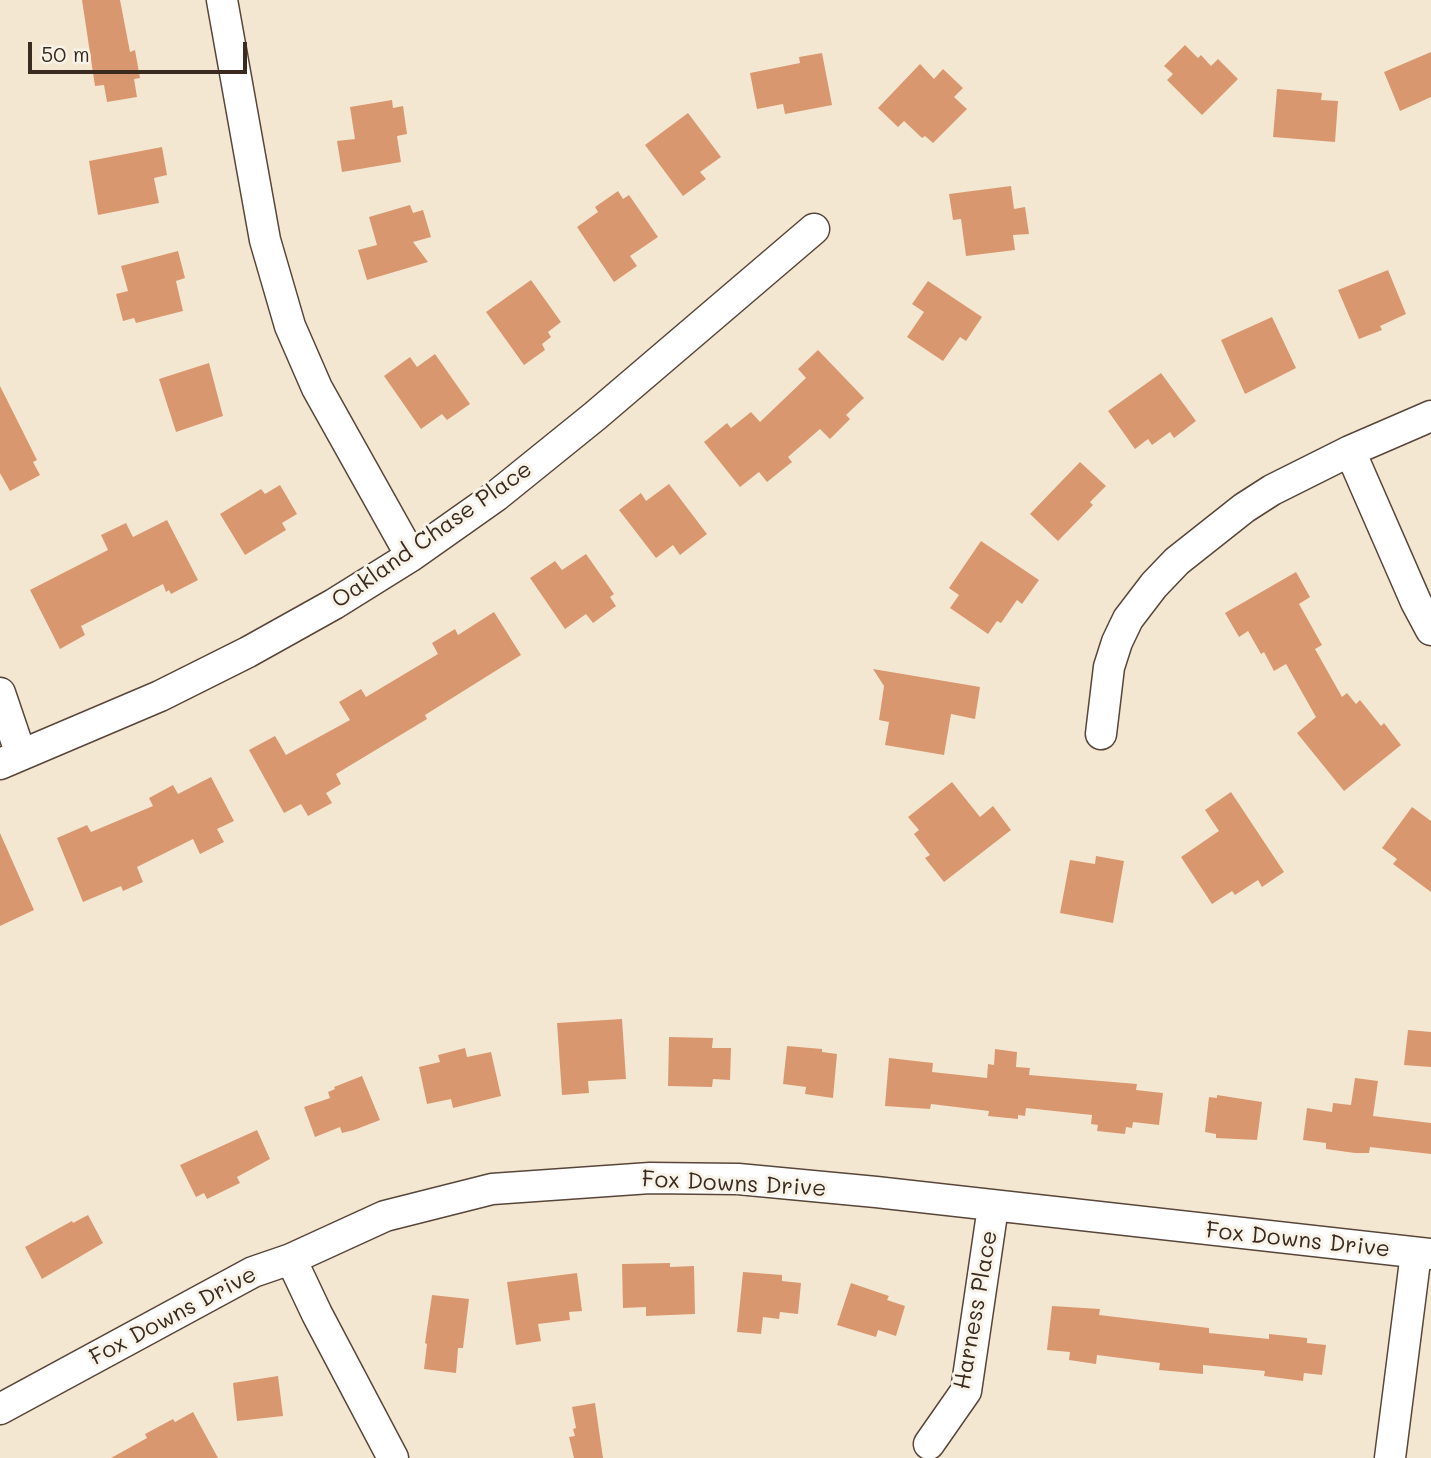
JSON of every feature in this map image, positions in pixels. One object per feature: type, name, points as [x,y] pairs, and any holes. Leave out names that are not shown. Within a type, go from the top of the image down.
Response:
[{"type":"street","points":[[222,0],[265,240],[290,326],[317,388],[411,556]]},
{"type":"street","name":"Oakland Chase Place","points":[[11,759],[160,696],[248,652],[334,604],[411,556],[496,496],[596,416],[814,229]]},
{"type":"street","points":[[1101,734],[1109,667],[1117,642],[1128,619],[1177,561],[1244,508],[1272,490],[1431,416]]},
{"type":"street","points":[[1350,452],[1416,603],[1431,630]]},
{"type":"street","points":[[0,693],[11,759]]},
{"type":"street","name":"Fox Downs Drive","points":[[0,1409],[253,1272],[291,1259],[385,1216],[492,1189],[637,1179],[738,1179],[1423,1254]]},
{"type":"street","name":"Harness Place","points":[[929,1444],[966,1391],[993,1207]]},
{"type":"street","points":[[1390,1458],[1423,1254]]},
{"type":"street","points":[[291,1259],[393,1458]]},
{"type":"building","points":[[82,0],[120,0],[130,52],[135,50],[140,78],[134,79],[137,97],[107,102],[104,85],[95,86]]},
{"type":"building","points":[[1185,45],[1198,58],[1201,55],[1211,66],[1218,59],[1238,79],[1202,115],[1167,80],[1173,74],[1164,66]]},
{"type":"building","points":[[1431,52],[1431,97],[1400,111],[1384,72]]},
{"type":"building","points":[[822,53],[832,105],[785,114],[783,104],[757,109],[750,73],[800,63],[799,57]]},
{"type":"building","points":[[920,64],[934,79],[943,69],[963,88],[954,97],[967,109],[933,143],[925,136],[922,138],[904,121],[898,127],[878,108]]},
{"type":"building","points":[[1277,89],[1322,93],[1321,100],[1338,101],[1335,142],[1273,137]]},
{"type":"building","points":[[392,100],[393,108],[403,106],[407,134],[397,136],[401,162],[342,172],[337,141],[355,139],[350,107]]},
{"type":"building","points":[[688,113],[721,157],[700,172],[706,179],[683,196],[645,145]]},
{"type":"building","points":[[162,147],[167,175],[154,178],[159,203],[98,215],[89,161]]},
{"type":"building","points":[[1011,186],[1014,209],[1025,207],[1029,234],[1013,235],[1015,250],[966,256],[961,219],[953,220],[949,194]]},
{"type":"building","points":[[618,191],[623,199],[629,195],[658,237],[630,256],[637,266],[614,282],[577,227],[598,212],[595,207]]},
{"type":"building","points":[[410,205],[413,213],[423,210],[431,237],[413,242],[428,262],[367,280],[358,250],[377,245],[369,217]]},
{"type":"building","points":[[178,251],[185,278],[176,281],[183,311],[136,323],[134,318],[123,321],[116,294],[128,291],[121,266]]},
{"type":"building","points":[[1388,270],[1406,314],[1380,326],[1382,330],[1359,339],[1338,290]]},
{"type":"building","points":[[531,280],[561,322],[548,332],[551,337],[542,344],[545,350],[524,365],[486,312]]},
{"type":"building","points":[[928,281],[982,317],[966,341],[960,337],[943,361],[907,337],[924,312],[912,304]]},
{"type":"building","points":[[1272,317],[1296,368],[1245,394],[1221,340]]},
{"type":"building","points":[[818,350],[864,398],[846,415],[850,419],[830,439],[820,429],[788,457],[792,462],[767,482],[759,472],[740,487],[704,442],[727,423],[731,428],[751,412],[760,422],[806,378],[798,369]]},
{"type":"building","points":[[435,354],[470,404],[447,420],[442,414],[421,429],[384,376],[410,357],[417,367]]},
{"type":"building","points":[[209,363],[223,416],[176,432],[159,379]]},
{"type":"building","points":[[1161,373],[1196,421],[1174,438],[1170,432],[1152,445],[1148,439],[1135,449],[1108,411]]},
{"type":"building","points":[[0,386],[37,460],[33,462],[40,475],[10,491],[0,473]]},
{"type":"building","points":[[1080,462],[1106,486],[1090,502],[1093,505],[1058,541],[1030,514]]},
{"type":"building","points":[[669,484],[707,534],[680,555],[673,545],[656,558],[619,510],[641,493],[646,501]]},
{"type":"building","points":[[280,485],[297,514],[282,523],[286,530],[245,555],[220,514],[261,489],[265,494]]},
{"type":"building","points":[[167,520],[198,580],[171,594],[169,590],[166,592],[163,584],[81,626],[85,635],[60,649],[30,590],[108,550],[101,535],[126,523],[133,537]]},
{"type":"building","points":[[981,541],[1039,580],[1022,604],[1017,600],[1001,623],[997,621],[988,634],[950,608],[959,595],[949,588]]},
{"type":"building","points":[[586,554],[614,594],[610,597],[616,606],[593,623],[586,614],[565,629],[530,578],[555,561],[562,570]]},
{"type":"building","points":[[1296,572],[1310,597],[1299,604],[1322,645],[1315,649],[1342,697],[1347,693],[1356,704],[1360,700],[1381,726],[1384,723],[1401,745],[1344,791],[1297,733],[1316,717],[1286,664],[1274,671],[1248,631],[1239,637],[1225,613]]},
{"type":"building","points":[[494,612],[521,655],[425,715],[427,719],[336,774],[341,784],[326,793],[332,803],[308,816],[301,804],[284,813],[249,750],[275,736],[286,755],[350,720],[339,702],[361,689],[366,697],[438,654],[432,643],[455,629],[458,635]]},
{"type":"building","points":[[873,669],[980,687],[975,719],[951,714],[944,755],[885,745],[889,722],[879,720],[884,686]]},
{"type":"building","points":[[211,777],[234,821],[217,829],[224,842],[200,854],[193,839],[137,867],[143,882],[123,891],[121,886],[83,902],[57,838],[87,825],[91,832],[153,806],[149,798],[173,785],[178,794]]},
{"type":"building","points":[[952,782],[980,817],[993,806],[1011,830],[944,882],[925,858],[930,855],[914,834],[919,830],[908,817]]},
{"type":"building","points":[[1231,792],[1284,872],[1262,887],[1258,880],[1235,895],[1232,891],[1212,904],[1181,857],[1219,831],[1205,810]]},
{"type":"building","points":[[1412,807],[1431,821],[1431,892],[1393,864],[1397,859],[1382,848]]},
{"type":"building","points":[[0,833],[34,910],[0,926]]},
{"type":"building","points":[[1096,856],[1124,861],[1113,923],[1060,913],[1070,860],[1095,864]]},
{"type":"building","points":[[622,1019],[626,1079],[588,1081],[589,1093],[562,1095],[557,1023]]},
{"type":"building","points":[[1408,1030],[1431,1032],[1431,1067],[1404,1065]]},
{"type":"building","points":[[669,1037],[713,1038],[712,1048],[731,1048],[730,1080],[713,1079],[712,1087],[668,1086]]},
{"type":"building","points":[[787,1046],[822,1049],[822,1052],[837,1054],[833,1098],[805,1094],[806,1087],[783,1084]]},
{"type":"building","points":[[465,1048],[467,1057],[491,1052],[501,1096],[453,1108],[451,1099],[427,1104],[419,1067],[440,1062],[438,1055]]},
{"type":"building","points":[[995,1049],[1017,1052],[1016,1067],[1030,1068],[1029,1075],[1137,1084],[1136,1090],[1163,1093],[1159,1125],[1133,1122],[1132,1128],[1126,1127],[1125,1134],[1097,1131],[1098,1125],[1091,1124],[1092,1115],[1026,1108],[1025,1116],[1018,1115],[1018,1119],[988,1116],[989,1111],[931,1104],[930,1109],[885,1106],[889,1058],[933,1063],[932,1072],[987,1078],[988,1064],[994,1065]]},
{"type":"building","points":[[362,1076],[380,1120],[342,1133],[340,1127],[315,1137],[304,1107],[330,1098],[328,1092],[335,1089],[334,1087]]},
{"type":"building","points":[[1355,1078],[1378,1081],[1373,1116],[1431,1123],[1431,1154],[1370,1147],[1369,1153],[1355,1153],[1326,1149],[1326,1143],[1303,1140],[1307,1108],[1332,1112],[1333,1103],[1351,1105]]},
{"type":"building","points":[[1217,1095],[1262,1102],[1257,1140],[1216,1138],[1216,1134],[1205,1132],[1209,1097],[1217,1098]]},
{"type":"building","points":[[257,1130],[270,1159],[237,1177],[240,1183],[207,1199],[204,1193],[196,1197],[180,1165]]},
{"type":"building","points":[[88,1215],[103,1243],[42,1279],[25,1247]]},
{"type":"building","points":[[670,1263],[670,1267],[694,1266],[695,1314],[646,1316],[646,1307],[623,1308],[622,1264]]},
{"type":"building","points":[[743,1272],[782,1275],[782,1281],[801,1283],[798,1314],[780,1312],[779,1319],[763,1317],[761,1334],[737,1332]]},
{"type":"building","points":[[577,1273],[582,1311],[569,1312],[570,1320],[538,1324],[541,1341],[516,1345],[507,1282]]},
{"type":"building","points":[[851,1283],[889,1296],[887,1300],[905,1306],[896,1336],[878,1330],[876,1337],[837,1325]]},
{"type":"building","points":[[432,1295],[469,1299],[463,1348],[458,1348],[456,1373],[424,1369]]},
{"type":"building","points":[[1052,1306],[1100,1309],[1099,1315],[1209,1328],[1209,1333],[1269,1339],[1269,1334],[1307,1338],[1307,1343],[1326,1345],[1322,1375],[1304,1373],[1303,1381],[1264,1376],[1265,1371],[1203,1365],[1203,1374],[1159,1370],[1160,1363],[1097,1355],[1096,1364],[1069,1360],[1070,1352],[1047,1350]]},
{"type":"building","points":[[278,1376],[283,1416],[237,1421],[233,1383]]},
{"type":"building","points":[[595,1403],[603,1458],[574,1458],[569,1437],[575,1436],[573,1429],[576,1428],[572,1407]]},
{"type":"building","points":[[193,1412],[218,1458],[111,1458],[147,1438],[145,1434]]}]
